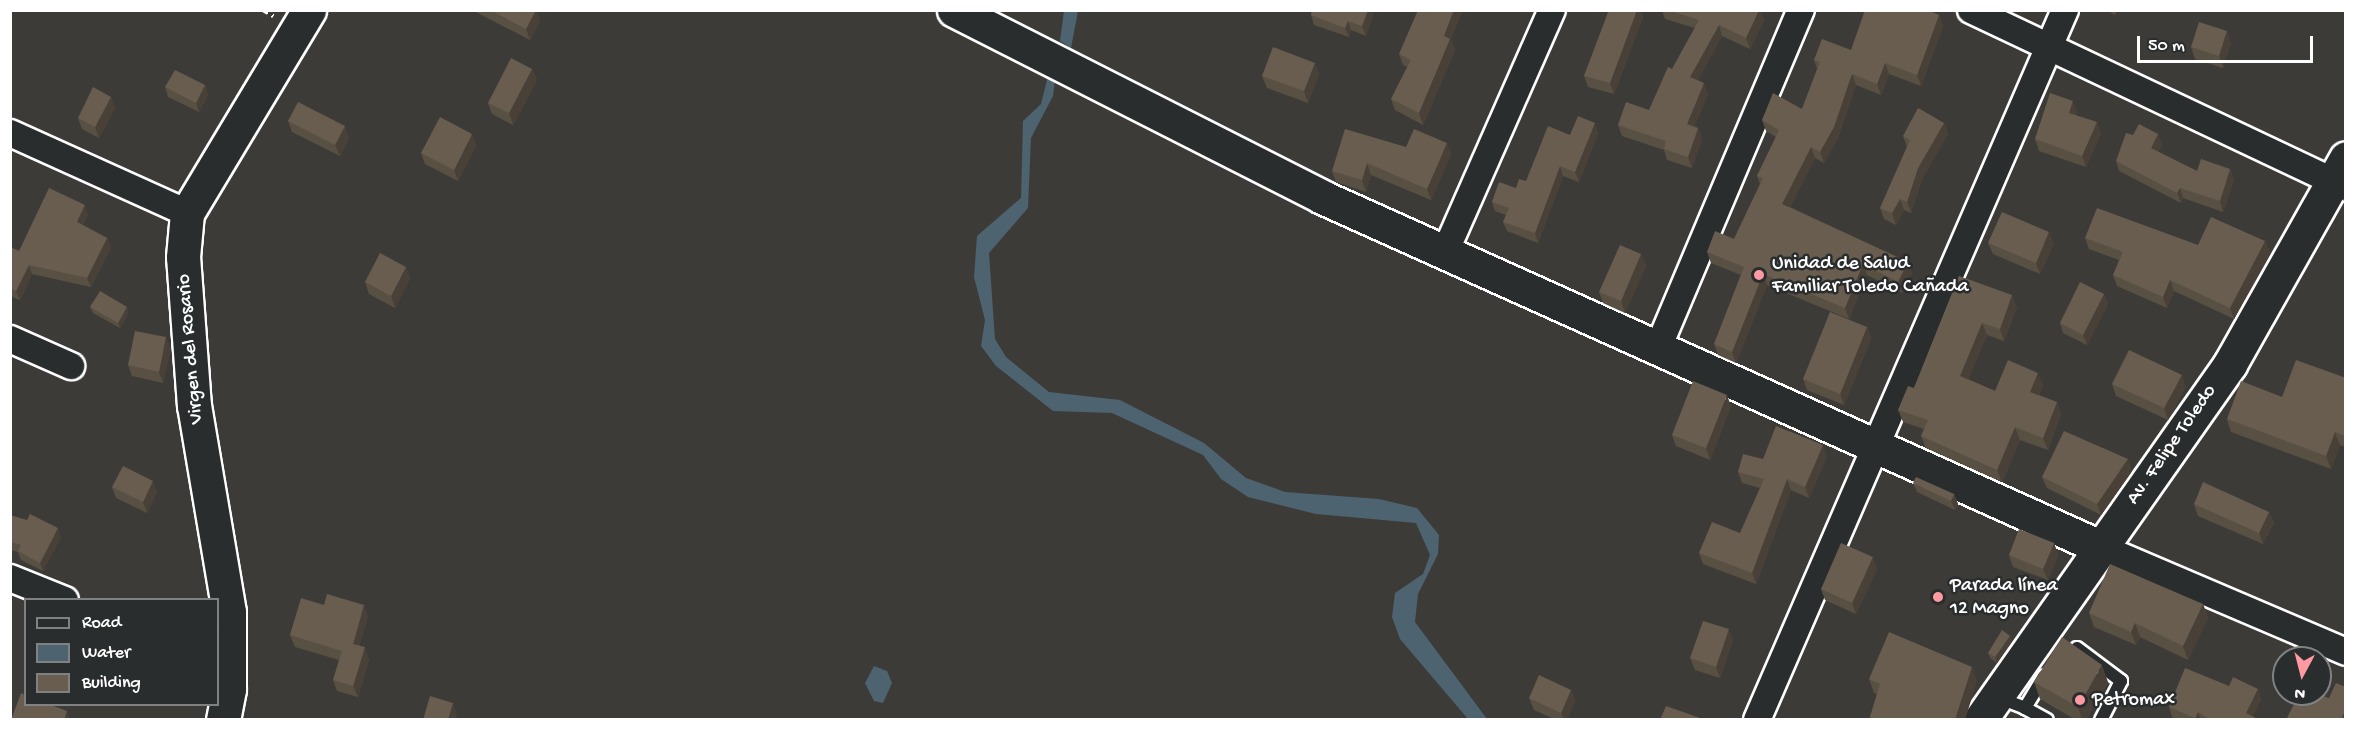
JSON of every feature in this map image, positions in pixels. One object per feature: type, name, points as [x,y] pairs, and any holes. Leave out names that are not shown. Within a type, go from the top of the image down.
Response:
[{"type":"street","name":"Virgen del Rosario","points":[[223,720],[223,661],[229,612],[194,406],[183,257],[187,213],[309,10]]},
{"type":"street","points":[[954,10],[1312,192],[1446,250],[1876,449],[2346,652]]},
{"type":"street","points":[[1446,250],[1552,10]]},
{"type":"street","points":[[1658,348],[1801,10]]},
{"type":"street","points":[[1971,10],[2049,48],[2342,176]]},
{"type":"street","points":[[1757,720],[2065,10]]},
{"type":"street","points":[[10,133],[187,213]]},
{"type":"street","name":"Av. Felipe Toledo","points":[[2001,708],[2055,642],[2100,547],[2230,364],[2342,176]]},
{"type":"street","points":[[10,339],[71,366]]},
{"type":"street","points":[[10,578],[60,598]]},
{"type":"lane","points":[[2055,642],[2065,641],[2121,681],[2101,720]]},
{"type":"lane","points":[[2001,708],[2047,720]]},
{"type":"water","points":[[1064,11],[1078,11],[1071,48],[1060,41]]},
{"type":"water","points":[[1048,76],[1055,79],[1053,96],[1031,138],[1028,208],[989,253],[995,339],[1006,357],[1049,392],[1120,400],[1204,443],[1246,478],[1285,492],[1379,499],[1417,508],[1439,535],[1438,554],[1418,594],[1415,622],[1487,719],[1468,719],[1400,639],[1392,617],[1395,593],[1423,574],[1430,555],[1416,523],[1316,514],[1248,497],[1221,479],[1203,455],[1112,413],[1053,411],[996,366],[981,346],[985,320],[974,277],[977,236],[1021,198],[1023,121],[1041,104]]},
{"type":"water","points":[[874,666],[887,671],[892,683],[883,703],[874,701],[865,683]]},
{"type":"building","points":[[490,10],[536,10],[526,29]]},
{"type":"building","points":[[1312,10],[1368,10],[1362,26],[1348,21],[1345,28],[1311,15]]},
{"type":"building","points":[[1418,10],[1454,10],[1444,36],[1450,39],[1419,113],[1391,99],[1411,60],[1399,54]]},
{"type":"building","points":[[1609,10],[1637,10],[1610,83],[1584,76]]},
{"type":"building","points":[[1668,10],[1759,10],[1746,38],[1719,25],[1690,77],[1704,83],[1687,124],[1698,128],[1688,157],[1664,149],[1666,141],[1618,125],[1626,102],[1649,110],[1668,67],[1672,69],[1699,20]]},
{"type":"building","points":[[1865,10],[1928,10],[1939,15],[1917,75],[1885,63],[1877,84],[1852,74],[1834,127],[1820,152],[1811,147],[1782,204],[1908,262],[1898,282],[1863,264],[1845,308],[1763,274],[1732,352],[1714,344],[1744,267],[1707,252],[1715,231],[1734,239],[1763,178],[1757,176],[1779,130],[1762,120],[1773,93],[1802,109],[1820,62],[1814,60],[1822,39],[1851,50]]},
{"type":"building","points":[[2199,22],[2227,31],[2219,56],[2191,47]]},
{"type":"building","points":[[1273,47],[1315,63],[1304,91],[1262,76]]},
{"type":"building","points":[[511,58],[532,69],[509,113],[488,103]]},
{"type":"building","points":[[175,70],[205,85],[196,103],[165,87]]},
{"type":"building","points":[[93,87],[111,97],[95,127],[78,118]]},
{"type":"building","points":[[2050,93],[2073,101],[2069,113],[2097,122],[2082,156],[2035,139]]},
{"type":"building","points":[[298,102],[345,126],[335,145],[288,121]]},
{"type":"building","points":[[1918,108],[1944,123],[1918,168],[1907,202],[1900,199],[1892,213],[1880,208],[1910,140],[1903,136]]},
{"type":"building","points":[[1578,116],[1595,123],[1575,172],[1560,166],[1535,233],[1503,222],[1509,208],[1492,202],[1499,182],[1516,188],[1519,179],[1526,181],[1548,126],[1570,135]]},
{"type":"building","points":[[440,117],[472,134],[454,170],[421,153]]},
{"type":"building","points":[[2139,124],[2158,134],[2151,148],[2197,171],[2201,159],[2230,169],[2220,201],[2180,188],[2177,193],[2116,161],[2126,133],[2133,135]]},
{"type":"building","points":[[1345,129],[1406,147],[1414,129],[1447,143],[1427,189],[1367,163],[1362,180],[1332,171]]},
{"type":"building","points":[[49,188],[85,205],[77,222],[107,238],[87,278],[29,265],[16,291],[10,288],[10,247],[19,251]]},
{"type":"building","points":[[2097,208],[2198,245],[2211,217],[2265,241],[2230,308],[2170,280],[2163,297],[2113,275],[2123,252],[2085,238]]},
{"type":"building","points":[[2002,212],[2049,232],[2036,263],[1988,243]]},
{"type":"building","points":[[1620,245],[1641,254],[1621,301],[1599,292]]},
{"type":"building","points":[[380,253],[406,267],[391,296],[365,282]]},
{"type":"building","points":[[1959,276],[2012,295],[2000,329],[1982,323],[1960,376],[1995,391],[2008,360],[2038,373],[2030,392],[2057,402],[2043,438],[2015,427],[1997,470],[1921,436],[1928,420],[1898,410],[1908,386],[1914,388]]},
{"type":"building","points":[[2080,282],[2104,294],[2083,335],[2060,323]]},
{"type":"building","points":[[100,291],[127,307],[118,323],[90,307]]},
{"type":"building","points":[[1830,312],[1867,327],[1840,394],[1803,379]]},
{"type":"building","points":[[135,331],[166,337],[159,372],[128,365]]},
{"type":"building","points":[[2129,350],[2182,375],[2164,408],[2112,384]]},
{"type":"building","points":[[2296,360],[2346,378],[2346,436],[2335,432],[2326,456],[2227,419],[2241,381],[2282,397]]},
{"type":"building","points":[[1693,381],[1727,395],[1706,448],[1672,435]]},
{"type":"building","points":[[1776,426],[1823,445],[1805,487],[1787,479],[1752,573],[1699,553],[1712,522],[1740,533],[1764,479],[1738,472],[1743,454],[1763,459]]},
{"type":"building","points":[[2064,431],[2128,459],[2097,504],[2042,477]]},
{"type":"building","points":[[123,466],[153,481],[143,502],[112,487]]},
{"type":"building","points":[[1916,477],[1954,494],[1951,501],[1913,483]]},
{"type":"building","points":[[2203,482],[2269,512],[2259,533],[2194,504]]},
{"type":"building","points":[[30,514],[58,528],[40,563],[18,551],[21,545],[10,542],[10,515],[27,520]]},
{"type":"building","points":[[2019,529],[2054,543],[2043,569],[2009,555]]},
{"type":"building","points":[[1841,543],[1873,557],[1852,603],[1821,589]]},
{"type":"building","points":[[2110,564],[2203,604],[2183,646],[2135,623],[2131,632],[2089,613]]},
{"type":"building","points":[[327,594],[364,605],[353,644],[365,647],[353,686],[333,680],[342,651],[290,635],[301,598],[324,605]]},
{"type":"building","points":[[1703,621],[1729,629],[1716,667],[1690,658]]},
{"type":"building","points":[[2002,630],[2010,636],[1995,657],[1988,653]]},
{"type":"building","points":[[1889,632],[1972,667],[1955,720],[1869,720],[1880,684],[1869,679]]},
{"type":"building","points":[[2062,637],[2102,665],[2078,707],[2034,682]]},
{"type":"building","points":[[2185,668],[2229,686],[2233,677],[2258,689],[2246,713],[2259,720],[2211,720],[2198,712],[2195,718],[2169,707]]},
{"type":"building","points":[[1539,675],[1571,690],[1561,713],[1529,698]]},
{"type":"building","points":[[2336,683],[2346,687],[2346,708],[2341,720],[2286,720],[2293,706],[2332,706],[2332,692]]},
{"type":"building","points":[[21,693],[24,694],[24,706],[54,706],[67,711],[64,720],[11,720]]},
{"type":"building","points":[[430,696],[453,703],[448,720],[423,720]]},
{"type":"building","points":[[1666,706],[1703,719],[1660,720]]},
{"type":"place","name":"Unidad de Salud Familiar Toledo Cañada","points":[[1759,275]]},
{"type":"place","name":"Parada línea 12 Magno","points":[[1938,597]]},
{"type":"place","name":"Petromax","points":[[2080,700]]}]
